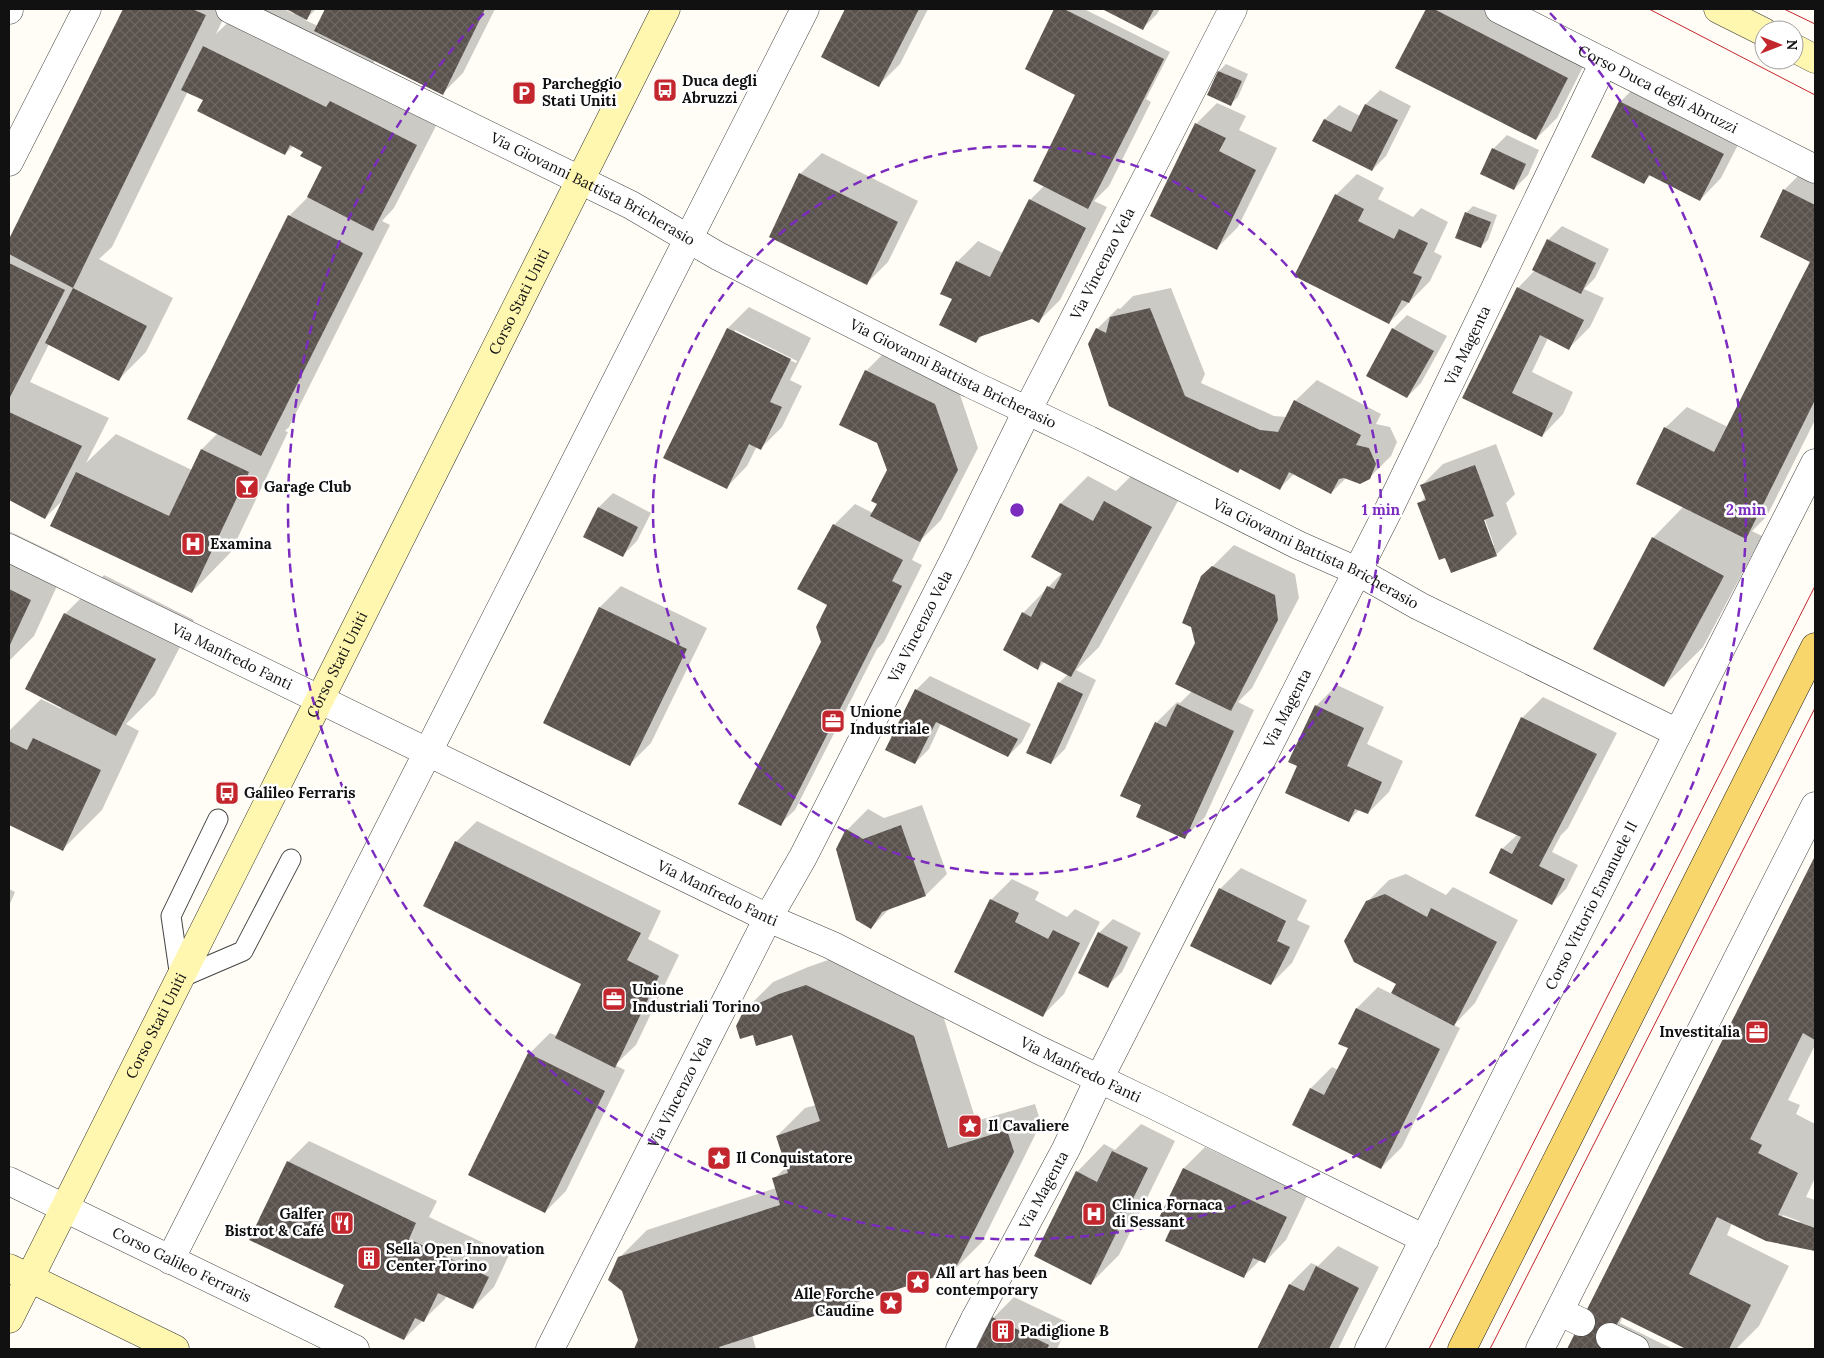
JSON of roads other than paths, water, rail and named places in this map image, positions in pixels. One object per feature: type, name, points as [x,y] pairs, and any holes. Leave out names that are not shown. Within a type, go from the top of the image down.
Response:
[{"type":"main road","name":"Corso Stati Uniti","points":[[9,1320],[19,1273],[65,1208],[666,9]]},
{"type":"main road","points":[[1718,9],[1754,27]]},
{"type":"main road","points":[[1462,1349],[1815,647]]},
{"type":"main road","points":[[19,1273],[175,1349]]},
{"type":"street","points":[[9,162],[87,9]]},
{"type":"street","name":"Via Giovanni Battista Bricherasio","points":[[230,9],[631,205],[727,261],[1298,545],[1357,571],[1420,606],[1678,733]]},
{"type":"street","points":[[170,1260],[805,9]]},
{"type":"street","name":"Via Vincenzo Vela","points":[[550,1349],[768,918],[804,858],[957,554],[1027,410],[1233,9]]},
{"type":"street","name":"Corso Duca degli Abruzzi","points":[[1499,9],[1815,168]]},
{"type":"street","name":"Via Magenta","points":[[960,1349],[1066,1149],[1098,1080],[1388,511],[1604,62]]},
{"type":"street","name":"Corso Vittorio Emanuele II","points":[[1369,1349],[1815,463]]},
{"type":"street","name":"Via Manfredo Fanti","points":[[9,548],[768,918],[831,945],[1098,1080],[1156,1106],[1425,1239]]},
{"type":"street","points":[[1540,1349],[1570,1317],[1815,808]]},
{"type":"street","name":"Corso Galileo Ferraris","points":[[9,1181],[355,1349]]},
{"type":"street","points":[[1610,1337],[1635,1349]]},
{"type":"lane","points":[[218,819],[171,916],[180,978],[243,951],[291,858]]},
{"type":"tram line","points":[[1649,9],[1815,95]]},
{"type":"tram line","points":[[1784,9],[1815,24]]},
{"type":"tram line","points":[[1429,1349],[1815,586]]},
{"type":"tram line","points":[[1490,1349],[1815,708]]},
{"type":"place","name":"Duca degli Abruzzi","points":[[665,90]]},
{"type":"place","name":"Parcheggio Stati Uniti","points":[[524,93]]},
{"type":"place","name":"Garage Club","points":[[247,487]]},
{"type":"place","name":"Examina","points":[[193,544]]},
{"type":"place","name":"Unione Industriale","points":[[833,721]]},
{"type":"place","name":"Galileo Ferraris","points":[[227,793]]},
{"type":"place","name":"Unione Industriali Torino","points":[[614,999]]},
{"type":"place","name":"Investitalia","points":[[1757,1032]]},
{"type":"place","name":"Il Cavaliere","points":[[970,1126]]},
{"type":"place","name":"Il Conquistatore","points":[[719,1158]]},
{"type":"place","name":"Clinica Fornaca di Sessant","points":[[1094,1214]]},
{"type":"place","name":"Galfer Bistrot & Café","points":[[342,1223]]},
{"type":"place","name":"Sella Open Innovation Center Torino","points":[[369,1258]]},
{"type":"place","name":"All art has been contemporary","points":[[918,1282]]},
{"type":"place","name":"Alle Forche Caudine","points":[[891,1303]]},
{"type":"place","name":"Padiglione B","points":[[1003,1331]]}]
